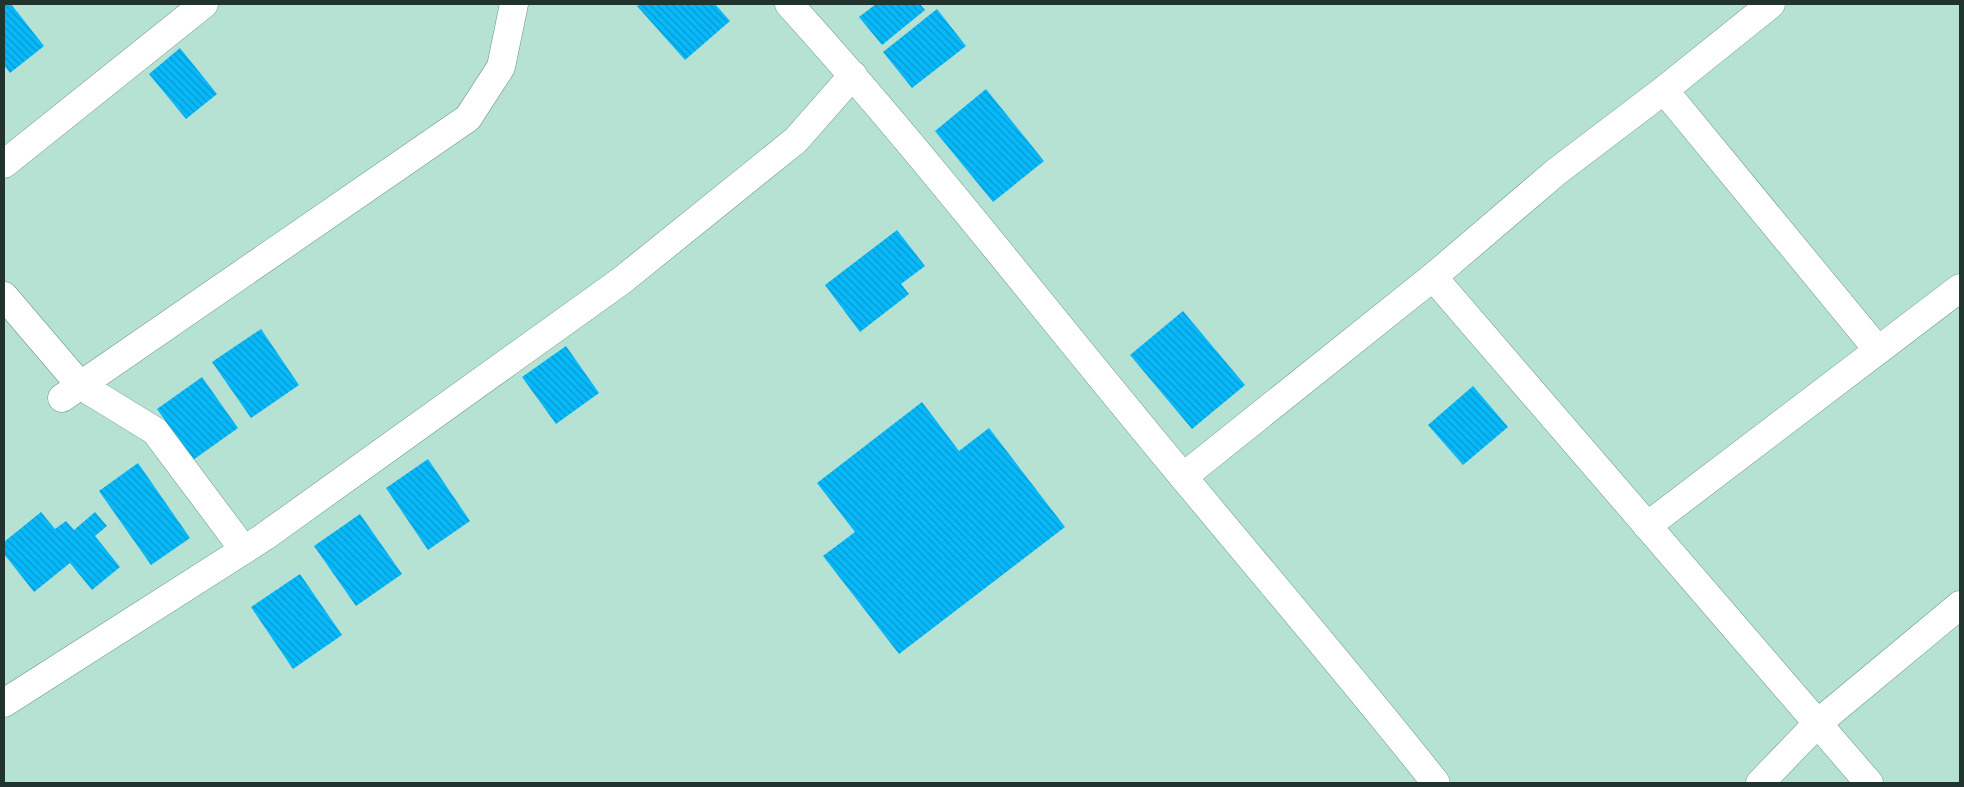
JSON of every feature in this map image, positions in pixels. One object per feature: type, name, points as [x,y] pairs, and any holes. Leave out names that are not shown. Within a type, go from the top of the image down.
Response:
[{"type":"street","points":[[4,164],[204,4]]},
{"type":"street","points":[[71,392],[468,118],[501,67],[514,4]]},
{"type":"street","points":[[789,4],[853,75],[1183,478],[1360,688],[1436,783]]},
{"type":"street","points":[[1183,478],[1433,278],[1556,172],[1664,90],[1771,4]]},
{"type":"street","points":[[4,703],[244,550],[621,280],[796,140],[853,75]]},
{"type":"street","points":[[1664,90],[1878,350]]},
{"type":"street","points":[[1433,278],[1869,783]]},
{"type":"street","points":[[1647,526],[1960,288]]},
{"type":"street","points":[[4,296],[71,392],[155,431],[244,550]]},
{"type":"street","points":[[1760,783],[1818,723],[1960,605]]},
{"type":"building","points":[[4,4],[11,4],[44,46],[10,73],[4,65]]},
{"type":"building","points":[[640,4],[715,4],[730,21],[685,60],[637,6]]},
{"type":"building","points":[[876,4],[920,4],[925,10],[882,45],[859,17]]},
{"type":"building","points":[[937,9],[966,46],[912,88],[883,52]]},
{"type":"building","points":[[180,48],[217,94],[186,119],[149,74]]},
{"type":"building","points":[[986,89],[1044,161],[993,202],[935,131]]},
{"type":"building","points":[[897,230],[925,266],[901,284],[909,294],[860,332],[825,285]]},
{"type":"building","points":[[1183,311],[1245,385],[1192,429],[1130,355]]},
{"type":"building","points":[[261,329],[299,385],[251,418],[212,362]]},
{"type":"building","points":[[566,346],[599,393],[556,424],[522,377]]},
{"type":"building","points":[[202,377],[238,428],[193,460],[157,409]]},
{"type":"building","points":[[1473,386],[1508,427],[1463,465],[1428,425]]},
{"type":"building","points":[[922,402],[959,451],[989,428],[1065,527],[899,654],[823,556],[855,532],[817,483]]},
{"type":"building","points":[[428,459],[470,521],[428,550],[386,488]]},
{"type":"building","points":[[138,463],[190,538],[151,565],[99,491]]},
{"type":"building","points":[[41,512],[55,529],[66,521],[74,530],[95,512],[107,526],[95,536],[120,567],[92,590],[70,563],[34,592],[4,554],[4,542]]},
{"type":"building","points":[[360,514],[402,574],[356,606],[314,546]]},
{"type":"building","points":[[300,574],[342,635],[293,669],[251,607]]}]
